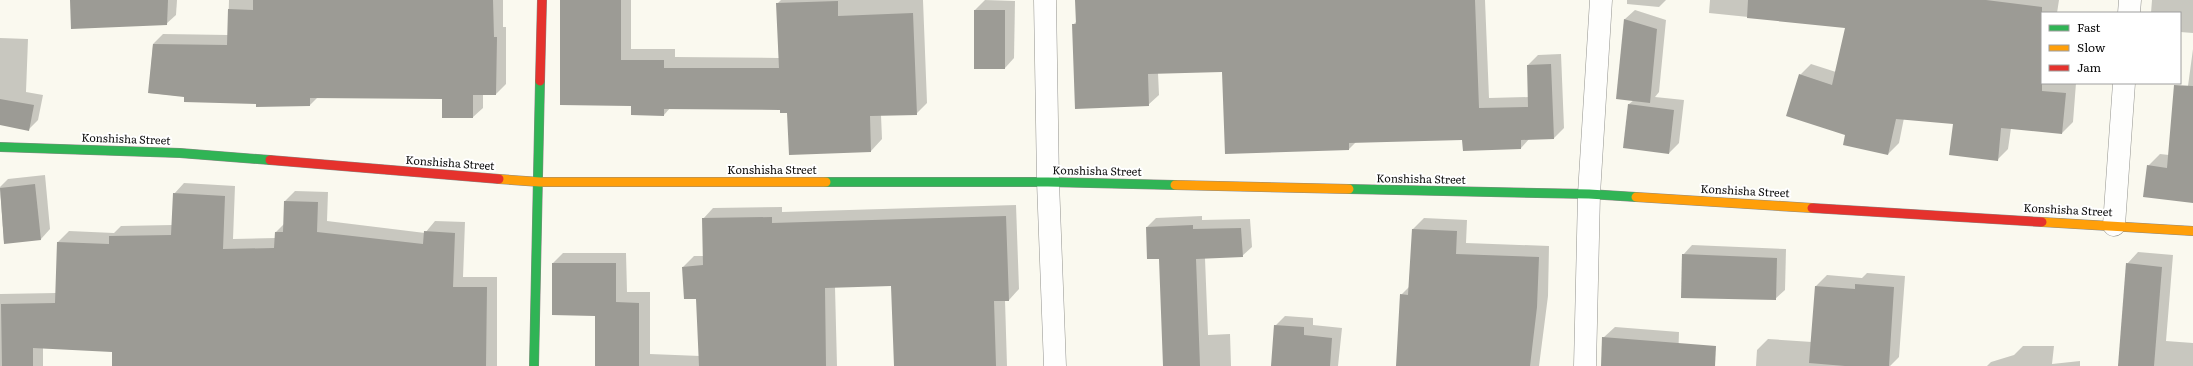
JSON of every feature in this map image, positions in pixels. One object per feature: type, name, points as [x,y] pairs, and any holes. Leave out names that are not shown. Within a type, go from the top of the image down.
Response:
[{"type":"street","points":[[534,366],[540,182],[542,0]]},
{"type":"street","points":[[1046,0],[1048,182],[1055,366]]},
{"type":"street","points":[[1585,366],[1589,194],[1602,0]]},
{"type":"street","points":[[2130,0],[2130,12]]},
{"type":"street","points":[[2114,225],[2124,84]]},
{"type":"street","name":"Konshisha Street","points":[[0,147],[180,153],[540,182],[1048,182],[1589,194],[2193,231]]},
{"type":"building","points":[[70,0],[168,0],[167,25],[71,29]]},
{"type":"building","points":[[253,0],[493,0],[494,37],[497,37],[496,95],[473,95],[473,118],[442,118],[442,99],[310,98],[310,106],[256,107],[256,104],[184,102],[184,97],[148,93],[153,44],[227,45],[228,9],[253,10]]},
{"type":"building","points":[[560,0],[621,0],[621,60],[664,60],[664,68],[779,68],[776,3],[838,1],[838,16],[913,13],[917,115],[870,116],[871,152],[789,155],[787,113],[780,113],[780,110],[664,109],[664,116],[631,115],[631,106],[560,105]]},
{"type":"building","points":[[1075,0],[1475,0],[1479,108],[1528,107],[1527,65],[1551,64],[1554,139],[1521,140],[1521,149],[1463,151],[1462,140],[1349,143],[1349,150],[1225,154],[1222,72],[1148,74],[1149,106],[1075,109],[1072,24],[1076,24]]},
{"type":"building","points":[[1748,0],[1986,0],[2042,7],[2042,91],[2066,93],[2062,134],[2001,128],[1998,161],[1949,155],[1953,124],[1896,119],[1888,155],[1843,145],[1845,135],[1786,116],[1799,74],[1832,85],[1845,28],[1747,18]]},
{"type":"building","points":[[974,10],[1005,10],[1005,69],[974,69]]},
{"type":"building","points":[[1624,19],[1657,29],[1650,103],[1616,99]]},
{"type":"building","points":[[2174,85],[2193,86],[2193,203],[2143,197],[2147,165],[2167,168]]},
{"type":"building","points":[[0,99],[34,105],[29,131],[0,125]]},
{"type":"building","points":[[1628,104],[1674,110],[1669,154],[1623,148]]},
{"type":"building","points":[[35,184],[41,240],[4,244],[0,188]]},
{"type":"building","points":[[173,193],[225,196],[223,249],[274,248],[275,232],[283,232],[284,201],[318,202],[317,232],[423,244],[424,231],[455,233],[453,287],[487,287],[486,366],[112,366],[112,352],[33,348],[33,366],[2,366],[1,304],[55,303],[57,242],[109,244],[109,236],[171,235]]},
{"type":"building","points":[[1006,216],[1009,301],[994,301],[996,366],[894,366],[891,286],[825,288],[826,366],[699,366],[696,299],[684,299],[682,267],[703,265],[702,218],[772,217],[772,223]]},
{"type":"building","points":[[1193,225],[1193,229],[1241,228],[1243,257],[1196,259],[1200,366],[1163,366],[1159,259],[1147,259],[1146,227]]},
{"type":"building","points":[[1412,229],[1457,231],[1456,254],[1539,257],[1537,307],[1530,366],[1396,366],[1400,294],[1408,295]]},
{"type":"building","points":[[1682,254],[1777,258],[1776,300],[1681,298]]},
{"type":"building","points":[[552,263],[616,263],[616,302],[639,303],[639,366],[595,366],[595,316],[552,315]]},
{"type":"building","points":[[2126,263],[2162,267],[2154,366],[2118,366]]},
{"type":"building","points":[[1855,284],[1894,287],[1889,366],[1845,366],[1809,363],[1815,286],[1855,289]]},
{"type":"building","points":[[1274,325],[1304,327],[1304,335],[1332,338],[1330,366],[1271,366]]},
{"type":"building","points":[[1602,337],[1716,346],[1715,366],[1601,366]]},
{"type":"traffic: fast","points":[[534,366],[540,81]]},
{"type":"traffic: fast","points":[[0,147],[180,153],[270,160]]},
{"type":"traffic: fast","points":[[826,182],[1048,182],[1175,185]]},
{"type":"traffic: fast","points":[[1349,189],[1589,194],[1636,197]]},
{"type":"traffic: slow","points":[[499,179],[540,182],[826,182]]},
{"type":"traffic: slow","points":[[1175,185],[1349,189]]},
{"type":"traffic: slow","points":[[1636,197],[1812,208]]},
{"type":"traffic: slow","points":[[2042,222],[2193,231]]},
{"type":"traffic: jam","points":[[540,81],[542,0]]},
{"type":"traffic: jam","points":[[270,160],[499,179]]},
{"type":"traffic: jam","points":[[1812,208],[2042,222]]}]
